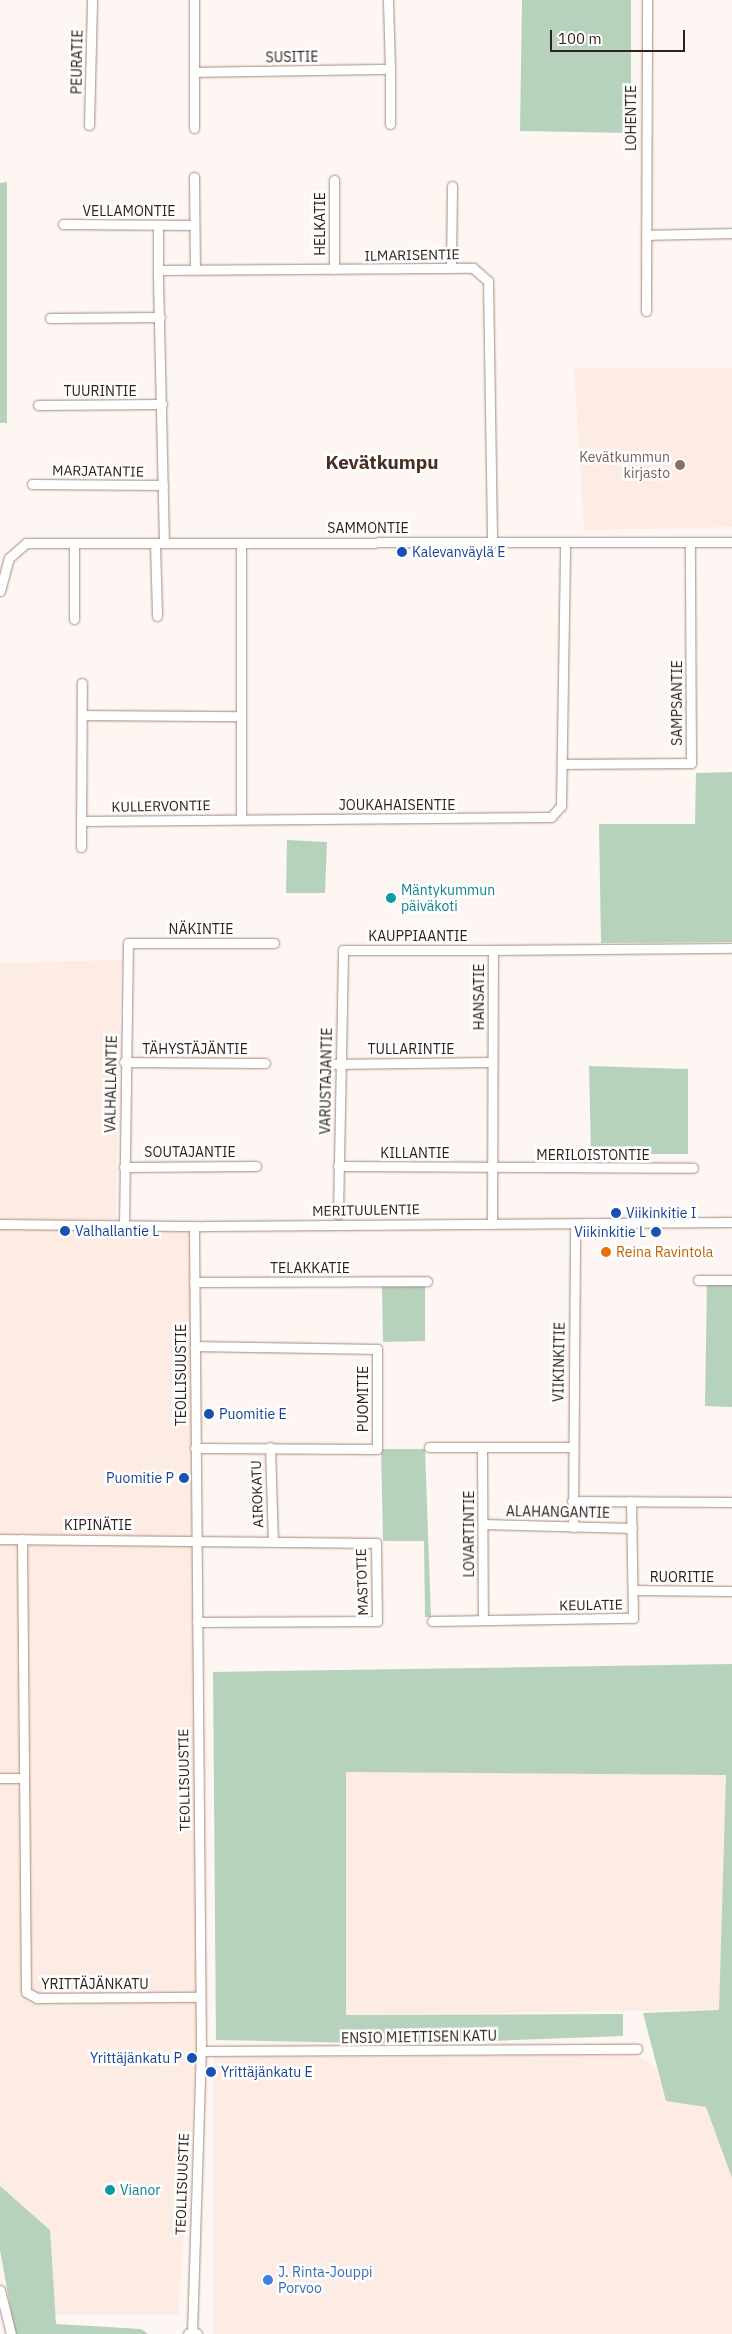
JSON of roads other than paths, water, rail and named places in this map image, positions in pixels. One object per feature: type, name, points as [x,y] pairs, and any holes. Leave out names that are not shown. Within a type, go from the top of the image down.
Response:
[{"type":"street","name":"PEURATIE","points":[[89,125],[92,0]]},
{"type":"street","points":[[194,0],[194,128]]},
{"type":"street","points":[[388,0],[390,124]]},
{"type":"street","name":"LOHENTIE","points":[[646,311],[647,0]]},
{"type":"street","name":"SUSITIE","points":[[194,72],[390,70]]},
{"type":"street","points":[[194,177],[195,268]]},
{"type":"street","name":"HELKATIE","points":[[334,180],[334,269]]},
{"type":"street","points":[[451,268],[452,186]]},
{"type":"street","name":"VELLAMONTIE","points":[[63,224],[194,225]]},
{"type":"street","points":[[157,616],[163,485],[158,225]]},
{"type":"street","points":[[646,235],[732,233]]},
{"type":"street","name":"ILMARISENTIE","points":[[158,270],[195,268],[473,268],[488,281],[492,543]]},
{"type":"street","points":[[50,318],[160,317]]},
{"type":"street","name":"TUURINTIE","points":[[38,405],[162,404]]},
{"type":"street","name":"MARJATANTIE","points":[[32,484],[163,485]]},
{"type":"street","name":"SAMMONTIE","points":[[0,591],[9,558],[26,544],[690,544],[732,542]]},
{"type":"street","points":[[74,543],[74,619]]},
{"type":"street","points":[[241,543],[241,819]]},
{"type":"street","name":"JOUKAHAISENTIE","points":[[241,819],[551,817],[562,806],[565,544]]},
{"type":"street","name":"SAMPSANTIE","points":[[562,764],[691,764],[690,544]]},
{"type":"street","points":[[81,847],[82,684]]},
{"type":"street","points":[[82,715],[240,716]]},
{"type":"street","name":"KULLERVONTIE","points":[[81,821],[241,819]]},
{"type":"street","name":"NÄKINTIE","points":[[128,943],[274,943]]},
{"type":"street","name":"VALHALLANTIE","points":[[124,1226],[124,1062],[128,943]]},
{"type":"street","name":"HANSATIE","points":[[492,1223],[492,950],[732,948]]},
{"type":"street","name":"KAUPPIAANTIE","points":[[343,950],[492,950]]},
{"type":"street","name":"VARUSTAJANTIE","points":[[338,1214],[343,950]]},
{"type":"street","name":"TÄHYSTÄJÄNTIE","points":[[124,1062],[265,1063]]},
{"type":"street","name":"TULLARINTIE","points":[[330,1064],[492,1062]]},
{"type":"street","name":"SOUTAJANTIE","points":[[124,1166],[256,1166]]},
{"type":"street","name":"KILLANTIE","points":[[338,1166],[492,1167]]},
{"type":"street","name":"MERILOISTONTIE","points":[[492,1167],[693,1168]]},
{"type":"street","name":"MERITUULENTIE","points":[[0,1224],[194,1226],[732,1222]]},
{"type":"street","name":"VIIKINKITIE","points":[[573,1527],[572,1447],[575,1224]]},
{"type":"street","name":"TEOLLISUUSTIE","points":[[193,2334],[200,2052],[194,1226]]},
{"type":"street","points":[[698,1280],[732,1280]]},
{"type":"street","name":"TELAKKATIE","points":[[194,1282],[427,1281]]},
{"type":"street","name":"PUOMITIE","points":[[195,1346],[376,1349],[377,1449],[195,1448]]},
{"type":"street","name":"AIROKATU","points":[[270,1447],[272,1541]]},
{"type":"street","points":[[429,1447],[572,1447]]},
{"type":"street","name":"LOVARTINTIE","points":[[482,1448],[482,1620]]},
{"type":"street","points":[[572,1501],[732,1502]]},
{"type":"street","name":"KEULATIE","points":[[432,1621],[633,1618],[631,1501]]},
{"type":"street","name":"ALAHANGANTIE","points":[[483,1524],[632,1528]]},
{"type":"street","name":"KIPINÄTIE","points":[[0,1539],[195,1540]]},
{"type":"street","name":"YRITTÄJÄNKATU","points":[[22,1539],[26,1992],[37,1998],[200,1997]]},
{"type":"street","name":"MASTOTIE","points":[[195,1540],[376,1543],[378,1621],[197,1622]]},
{"type":"street","name":"RUORITIE","points":[[633,1590],[732,1591]]},
{"type":"street","points":[[0,1778],[23,1778]]},
{"type":"street","name":"ENSIO MIETTISEN KATU","points":[[200,2052],[637,2049]]},
{"type":"street","points":[[0,2290],[11,2334]]},
{"type":"place","name":"Kevätkummun kirjasto","points":[[680,465]]},
{"type":"place","name":"Kalevanväylä E","points":[[402,552]]},
{"type":"place","name":"Mäntykummun päiväkoti","points":[[391,898]]},
{"type":"place","name":"Viikinkitie I","points":[[616,1213]]},
{"type":"place","name":"Valhallantie L","points":[[65,1231]]},
{"type":"place","name":"Viikinkitie L","points":[[656,1232]]},
{"type":"place","name":"Reina Ravintola","points":[[606,1252]]},
{"type":"place","name":"Puomitie E","points":[[209,1414]]},
{"type":"place","name":"Puomitie P","points":[[184,1478]]},
{"type":"place","name":"Yrittäjänkatu P","points":[[192,2058]]},
{"type":"place","name":"Yrittäjänkatu E","points":[[211,2072]]},
{"type":"place","name":"Vianor","points":[[110,2190]]},
{"type":"place","name":"J. Rinta-Jouppi Porvoo","points":[[268,2280]]},
{"type":"district","name":"Kevätkumpu","points":[[382,463]]}]
